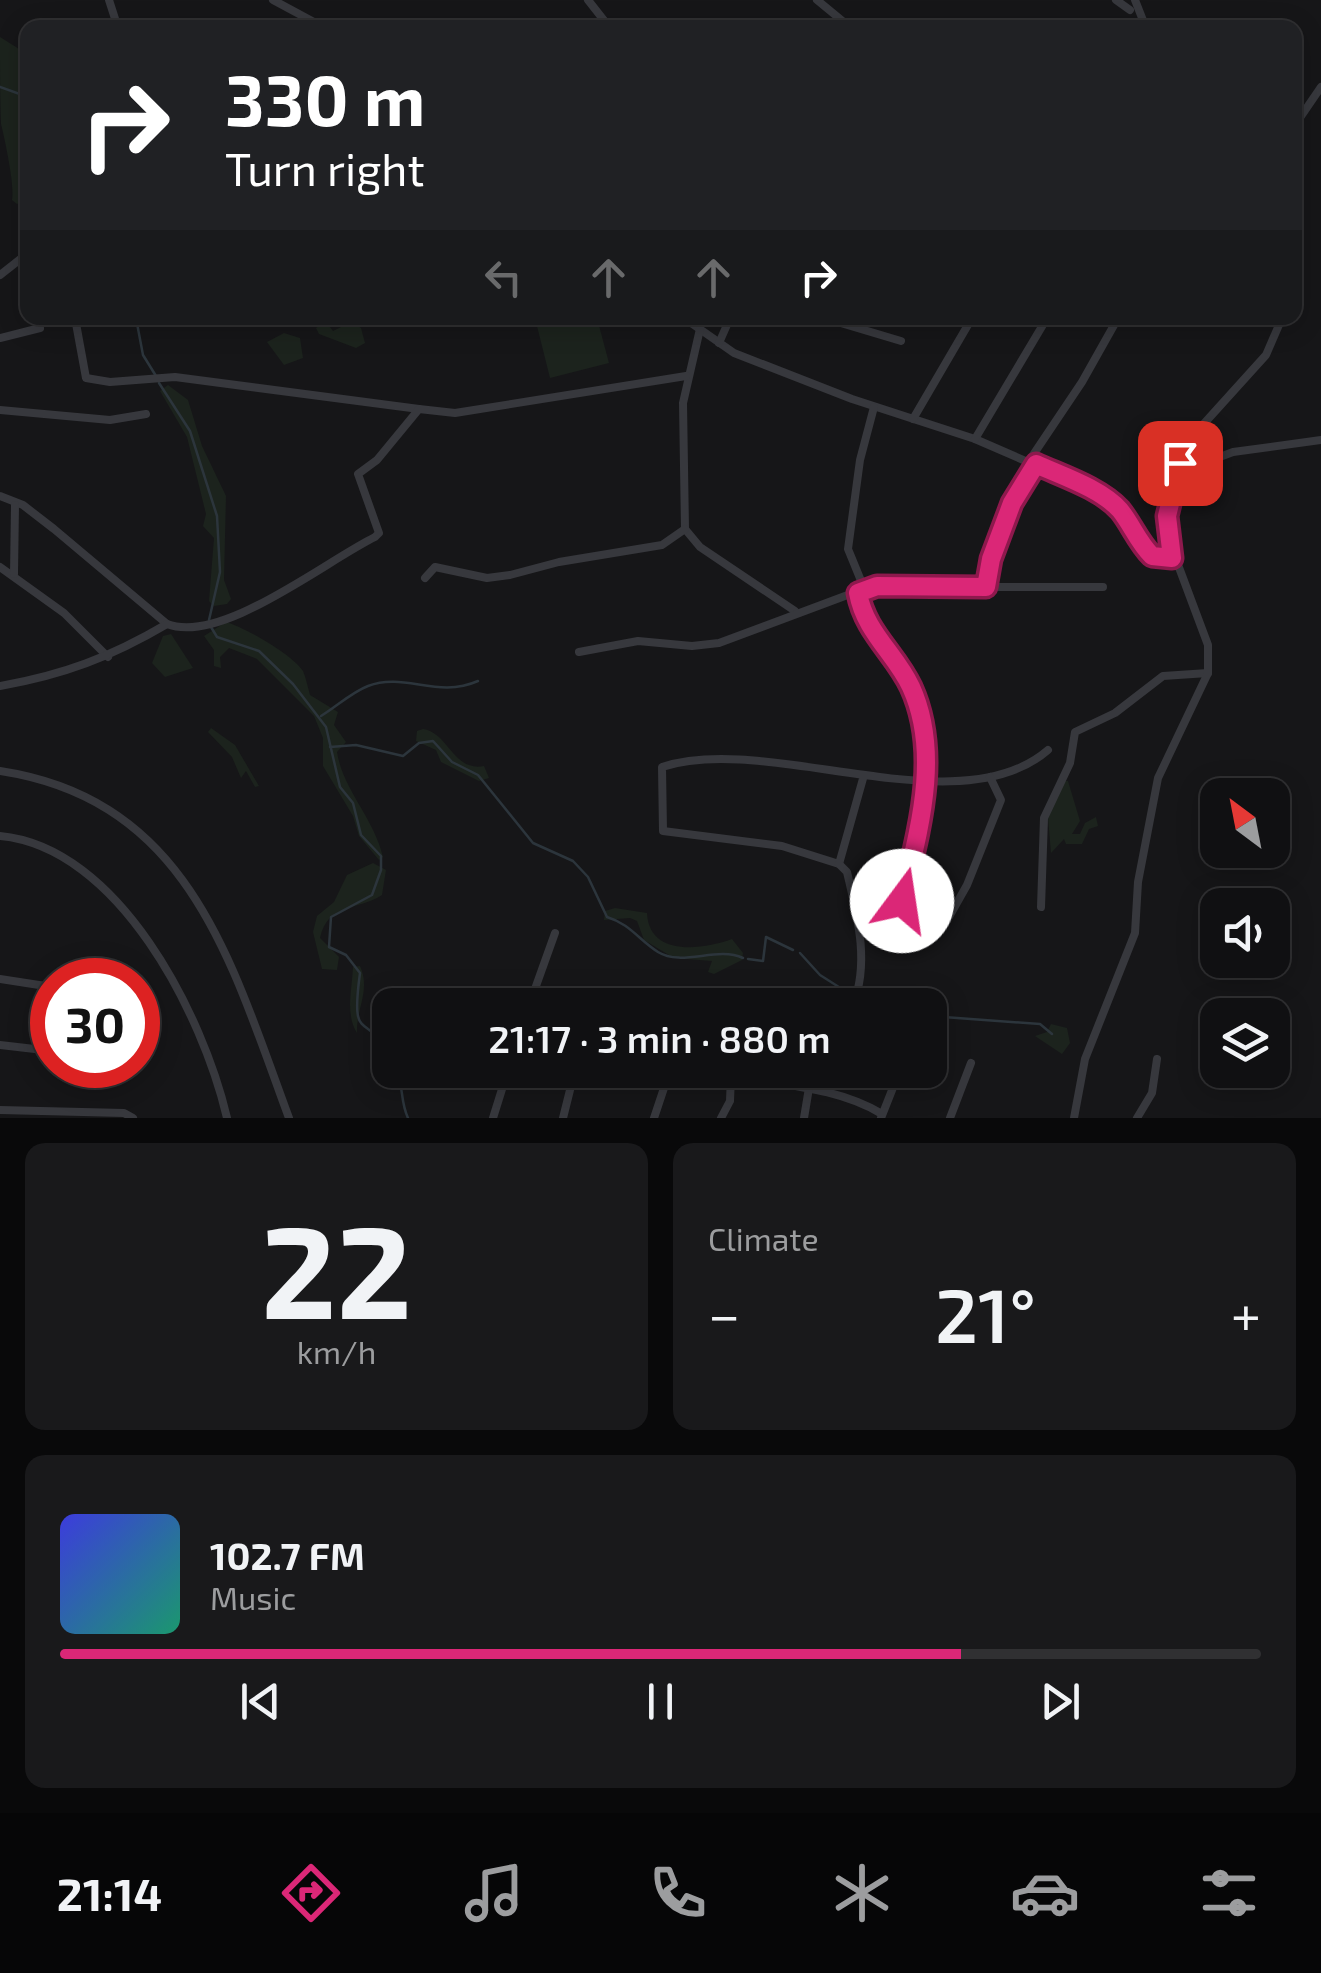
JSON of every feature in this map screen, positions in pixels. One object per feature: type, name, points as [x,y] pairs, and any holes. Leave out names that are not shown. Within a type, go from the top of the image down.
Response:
[{"type":"street","points":[[273,0],[310,20]]},
{"type":"street","points":[[588,0],[604,20]]},
{"type":"street","points":[[817,0],[841,20]]},
{"type":"street","points":[[1116,0],[1130,10]]},
{"type":"street","points":[[1302,115],[1321,88]]},
{"type":"street","points":[[0,276],[20,260]]},
{"type":"street","points":[[76,325],[86,378],[110,382],[175,377],[455,412],[686,376]]},
{"type":"street","points":[[694,325],[719,343],[874,407],[976,439],[1102,497],[1118,508],[1133,536],[1152,556],[1172,558]]},
{"type":"street","points":[[719,343],[727,325]]},
{"type":"street","points":[[846,325],[901,342]]},
{"type":"street","points":[[913,419],[968,325]]},
{"type":"street","points":[[976,439],[1043,325]]},
{"type":"street","points":[[986,587],[991,559],[1012,503],[1114,325]]},
{"type":"street","points":[[1074,1118],[1086,1059],[1135,934],[1138,882],[1158,778],[1208,673],[1208,645],[1172,558],[1167,516],[1180,463],[1200,428],[1260,364],[1279,325]]},
{"type":"street","points":[[0,338],[40,328]]},
{"type":"street","points":[[700,329],[686,376],[682,453],[685,529],[700,546],[796,612]]},
{"type":"street","points":[[874,407],[860,460],[848,549],[876,638],[912,688],[927,778],[902,901]]},
{"type":"street","points":[[0,496],[54,530],[166,624],[186,628],[243,616],[379,533],[358,474],[377,460],[418,408]]},
{"type":"street","points":[[0,410],[110,420],[146,414]]},
{"type":"street","points":[[1180,463],[1196,466],[1233,452],[1321,440]]},
{"type":"street","points":[[14,574],[16,505]]},
{"type":"street","points":[[425,578],[436,567],[487,578],[510,575],[558,562],[662,545],[685,529]]},
{"type":"street","points":[[0,567],[64,613],[108,657]]},
{"type":"street","points":[[579,652],[638,640],[712,644],[861,590],[953,584],[1103,587]]},
{"type":"street","points":[[0,686],[59,676],[108,657],[166,624]]},
{"type":"street","points":[[1041,907],[1044,818],[1070,763],[1075,732],[1115,714],[1163,676],[1208,673]]},
{"type":"street","points":[[859,988],[862,946],[847,872],[839,864],[782,846],[664,831],[662,767],[727,761],[972,782],[1030,764],[1048,750]]},
{"type":"street","points":[[0,771],[49,782],[104,804],[186,881],[220,945],[289,1118]]},
{"type":"street","points":[[839,864],[864,775]]},
{"type":"street","points":[[945,924],[967,885],[1001,800],[990,777]]},
{"type":"street","points":[[0,836],[60,856],[121,906],[177,987],[220,1089],[227,1118]]},
{"type":"street","points":[[535,988],[555,933]]},
{"type":"street","points":[[0,980],[30,983]]},
{"type":"street","points":[[0,1044],[30,1048]]},
{"type":"street","points":[[1137,1118],[1152,1093],[1157,1059]]},
{"type":"street","points":[[950,1118],[971,1063]]},
{"type":"street","points":[[494,1118],[503,1088]]},
{"type":"street","points":[[562,1118],[570,1088]]},
{"type":"street","points":[[654,1118],[664,1088]]},
{"type":"street","points":[[721,1118],[730,1101],[730,1088]]},
{"type":"street","points":[[804,1118],[809,1088],[860,1101],[882,1116],[893,1088]]},
{"type":"street","points":[[0,1110],[124,1113],[133,1118]]},
{"type":"shaded area","points":[[0,37],[20,50],[17,204],[12,200],[1,124]]},
{"type":"shaded area","points":[[328,325],[333,331],[356,325],[361,328],[365,343],[356,348],[319,334],[316,328]]},
{"type":"shaded area","points":[[537,325],[599,325],[609,363],[550,378]]},
{"type":"shaded area","points":[[284,333],[300,338],[303,358],[284,365],[267,342]]},
{"type":"shaded area","points":[[168,385],[188,400],[202,446],[226,496],[224,580],[231,599],[227,604],[214,606],[209,601],[214,538],[203,526],[206,514],[187,437],[160,391]]},
{"type":"shaded area","points":[[226,622],[289,657],[303,671],[310,695],[338,712],[334,725],[346,742],[337,752],[340,766],[379,843],[383,857],[379,860],[359,836],[353,816],[323,766],[323,738],[314,716],[257,659],[229,648],[220,657],[221,668],[214,666],[214,650],[204,636]]},
{"type":"shaded area","points":[[171,634],[193,668],[165,677],[152,663],[163,636]]},
{"type":"shaded area","points":[[211,728],[235,745],[259,786],[255,787],[246,771],[241,778],[232,757],[208,732]]},
{"type":"shaded area","points":[[423,729],[439,737],[465,763],[484,766],[489,778],[479,781],[441,762],[436,750],[416,741],[417,731]]},
{"type":"shaded area","points":[[1064,781],[1068,781],[1080,821],[1072,834],[1080,834],[1085,823],[1096,817],[1098,826],[1089,829],[1082,844],[1066,844],[1064,839],[1051,853],[1048,818]]},
{"type":"shaded area","points":[[373,863],[386,870],[382,895],[330,918],[320,938],[339,957],[337,970],[322,969],[313,932],[317,916],[334,902],[347,875]]},
{"type":"shaded area","points":[[615,908],[647,913],[657,937],[679,947],[706,946],[732,939],[743,953],[742,960],[714,974],[708,972],[712,961],[674,958],[644,940],[637,921],[604,920],[605,911]]},
{"type":"shaded area","points":[[360,966],[364,991],[357,1033],[350,1002],[353,967]]},
{"type":"shaded area","points":[[1051,1024],[1067,1028],[1070,1043],[1062,1054],[1035,1036],[1047,1032]]},
{"type":"waterway","points":[[0,87],[20,94]]},
{"type":"waterway","points":[[137,325],[143,355],[156,376]]},
{"type":"waterway","points":[[159,383],[190,431],[217,516],[220,572],[209,620]]},
{"type":"waterway","points":[[211,627],[217,637],[259,651],[293,684],[326,727],[340,787],[353,803],[361,835],[381,856],[381,870],[372,895],[331,917],[329,947],[346,955],[360,973],[357,1011],[363,1025],[372,1032]]},
{"type":"waterway","points":[[321,716],[362,689],[382,683],[449,687],[478,681]]},
{"type":"waterway","points":[[330,747],[356,745],[403,756],[419,743],[433,741],[452,762],[478,775],[533,843],[573,861],[588,877],[607,917],[667,956],[722,954],[743,958]]},
{"type":"waterway","points":[[748,959],[763,961],[766,937],[793,950]]},
{"type":"waterway","points":[[800,953],[820,975],[840,988]]},
{"type":"waterway","points":[[947,1017],[1040,1024],[1052,1034]]},
{"type":"waterway","points":[[401,1088],[408,1118]]},
{"type":"route","points":[[902,901],[928,786],[925,757],[912,688],[876,638],[858,593],[877,586],[986,587],[991,559],[1012,503],[1036,464],[1084,486],[1118,508],[1133,536],[1152,556],[1162,561],[1172,558],[1167,516],[1180,463]]}]
